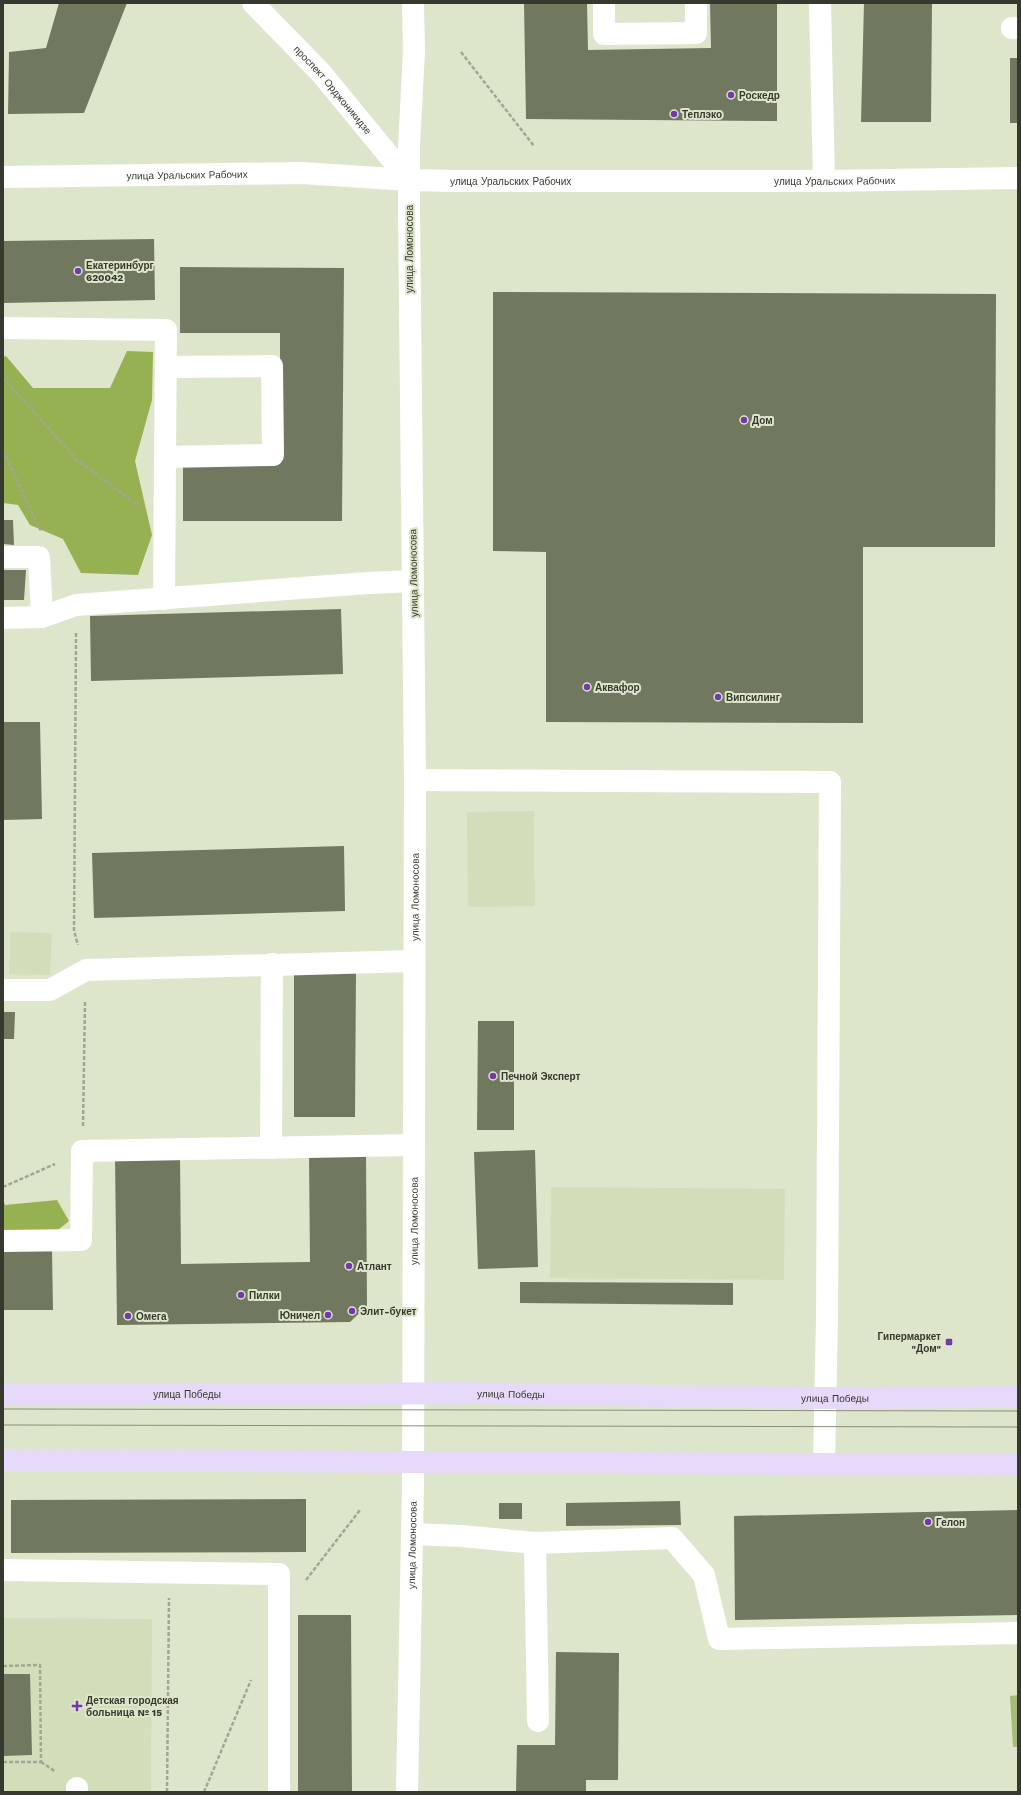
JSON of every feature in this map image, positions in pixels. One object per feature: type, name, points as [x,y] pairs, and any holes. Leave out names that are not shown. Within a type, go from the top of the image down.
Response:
[{"type":"main road","name":"улица Победы","points":[[3,1394],[460,1393],[825,1398],[1018,1396]]},
{"type":"main road","points":[[3,1460],[1018,1465]]},
{"type":"street","name":"проспект Орджоникидзе","points":[[253,3],[320,73],[409,180]]},
{"type":"street","name":"улица Ломоносова","points":[[408,1792],[412,1534],[415,780],[409,180],[409,147],[414,51],[413,3]]},
{"type":"street","points":[[604,3],[604,34],[696,33],[696,3]]},
{"type":"street","points":[[820,3],[824,181]]},
{"type":"street","name":"улица Уральских Рабочих","points":[[3,177],[302,174],[409,180],[824,181],[1018,178]]},
{"type":"street","points":[[3,328],[166,330],[164,599]]},
{"type":"street","points":[[166,367],[272,366],[273,456],[166,457]]},
{"type":"street","points":[[3,557],[39,557],[42,618]]},
{"type":"street","points":[[3,618],[42,618],[76,605],[368,583],[413,581]]},
{"type":"street","points":[[415,780],[830,782],[827,1311],[824,1464]]},
{"type":"street","points":[[3,990],[50,990],[86,970],[414,961]]},
{"type":"street","points":[[271,1148],[272,964]]},
{"type":"street","points":[[3,1241],[81,1240],[82,1151],[413,1145]]},
{"type":"street","points":[[412,1534],[461,1536],[535,1543],[672,1538],[704,1575],[719,1639],[1018,1633]]},
{"type":"street","points":[[535,1543],[538,1721]]},
{"type":"street","points":[[3,1570],[279,1574],[279,1792]]},
{"type":"path","points":[[461,52],[534,146]]},
{"type":"path","points":[[3,378],[76,460],[165,525]]},
{"type":"path","points":[[3,450],[43,535]]},
{"type":"path","points":[[3,1187],[82,1151],[86,970],[74,931],[76,605]]},
{"type":"path","points":[[167,1792],[169,1572]]},
{"type":"path","points":[[3,1666],[40,1665],[41,1762],[3,1762]]},
{"type":"shaded area","points":[[534,811],[535,906],[468,907],[467,812]]},
{"type":"shaded area","points":[[10,932],[52,933],[50,975],[9,974]]},
{"type":"shaded area","points":[[551,1187],[785,1189],[784,1280],[550,1278]]},
{"type":"shaded area","name":"Детская городская больница № 15","points":[[3,1618],[152,1619],[151,1792],[3,1792]]},
{"type":"green space","points":[[127,351],[153,352],[152,400],[135,461],[152,535],[138,575],[81,573],[63,539],[30,525],[18,505],[3,503],[3,357],[6,356],[33,388],[110,388]]},
{"type":"green space","points":[[3,1199],[5,1205],[57,1200],[69,1221],[54,1233],[3,1235]]},
{"type":"green space","points":[[1018,1695],[1018,1747],[1013,1747],[1010,1696]]},
{"type":"building","points":[[59,3],[127,3],[84,113],[8,114],[9,52],[46,48]]},
{"type":"building","points":[[524,3],[587,3],[588,50],[711,48],[710,3],[777,3],[777,121],[526,119]]},
{"type":"building","points":[[864,3],[932,3],[931,122],[861,122]]},
{"type":"building","points":[[1010,58],[1018,58],[1018,123],[1010,123]]},
{"type":"building","points":[[154,239],[155,300],[3,303],[3,241]]},
{"type":"building","points":[[180,267],[344,268],[342,521],[183,521],[183,459],[280,459],[280,333],[180,333]]},
{"type":"building","name":"Дом","points":[[493,292],[996,294],[995,547],[863,547],[863,723],[546,722],[546,552],[493,551]]},
{"type":"building","points":[[3,520],[13,520],[14,545],[3,544]]},
{"type":"building","points":[[3,570],[26,570],[24,600],[3,600]]},
{"type":"building","points":[[341,609],[343,674],[91,681],[90,616]]},
{"type":"building","points":[[3,722],[40,722],[42,819],[3,820]]},
{"type":"building","points":[[344,846],[345,911],[94,918],[92,853]]},
{"type":"building","points":[[294,970],[356,970],[355,1117],[294,1117]]},
{"type":"building","points":[[3,1012],[15,1012],[14,1039],[3,1039]]},
{"type":"building","points":[[478,1021],[514,1021],[514,1130],[477,1130]]},
{"type":"building","points":[[535,1150],[538,1267],[478,1269],[474,1152]]},
{"type":"building","points":[[366,1153],[367,1306],[350,1322],[117,1325],[115,1156],[180,1155],[181,1264],[310,1262],[309,1154]]},
{"type":"building","points":[[3,1250],[52,1250],[53,1310],[3,1310]]},
{"type":"building","points":[[520,1282],[733,1283],[733,1305],[520,1303]]},
{"type":"building","points":[[306,1499],[306,1552],[11,1553],[11,1500]]},
{"type":"building","points":[[680,1501],[681,1525],[566,1526],[566,1503]]},
{"type":"building","points":[[499,1503],[522,1503],[522,1519],[499,1519]]},
{"type":"building","points":[[1018,1510],[1018,1615],[735,1620],[734,1516]]},
{"type":"building","points":[[298,1615],[351,1615],[352,1792],[298,1792]]},
{"type":"building","points":[[556,1652],[619,1653],[618,1780],[586,1780],[586,1792],[516,1792],[517,1745],[555,1745]]},
{"type":"building","points":[[3,1674],[30,1674],[32,1755],[3,1756]]},
{"type":"tram line","points":[[3,1409],[1018,1411]]},
{"type":"tram line","points":[[3,1425],[1018,1427]]},
{"type":"place","name":"Роскедр","points":[[731,95]]},
{"type":"place","name":"Теплэко","points":[[674,114]]},
{"type":"place","name":"Екатеринбург 620042","points":[[78,271]]},
{"type":"place","name":"Дом","points":[[744,420]]},
{"type":"place","name":"Аквафор","points":[[587,687]]},
{"type":"place","name":"Випсилинг","points":[[718,697]]},
{"type":"place","name":"Печной Эксперт","points":[[493,1076]]},
{"type":"place","name":"Атлант","points":[[349,1266]]},
{"type":"place","name":"Пилки","points":[[241,1295]]},
{"type":"place","name":"Элит-букет","points":[[352,1311]]},
{"type":"place","name":"Юничел","points":[[328,1315]]},
{"type":"place","name":"Омега","points":[[128,1316]]},
{"type":"place","name":"Гипермаркет \"Дом\"","points":[[949,1342]]},
{"type":"place","name":"Гелон","points":[[928,1522]]},
{"type":"place","name":"Детская городская больница № 15","points":[[77,1706]]}]
